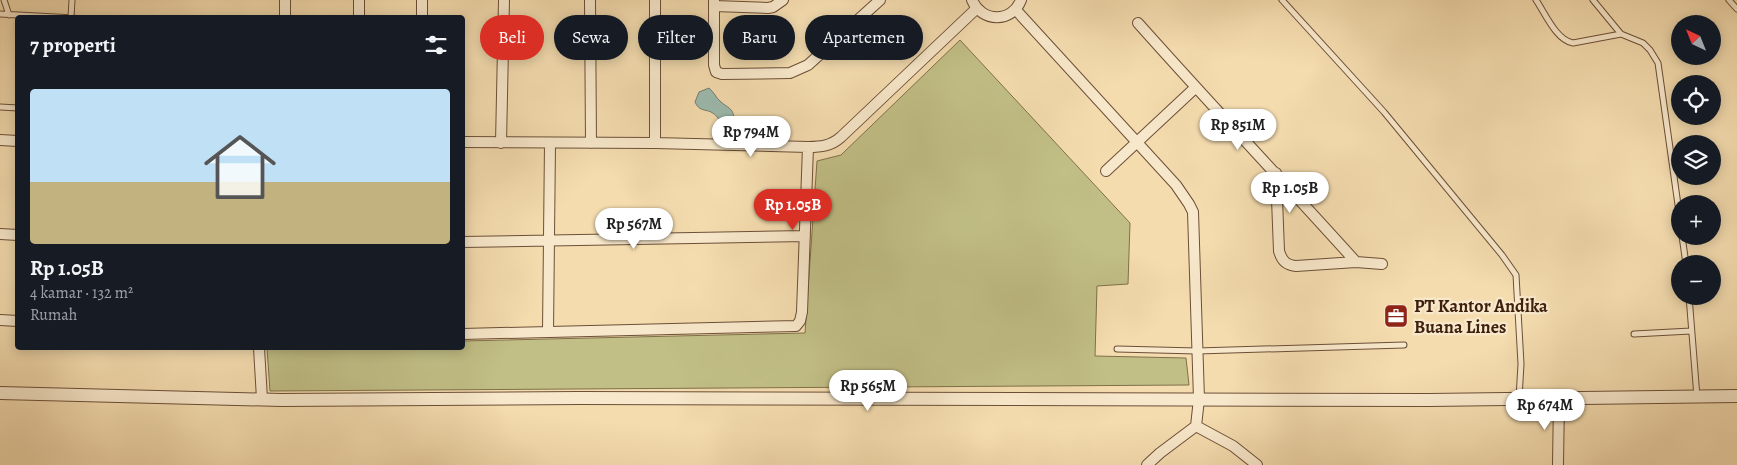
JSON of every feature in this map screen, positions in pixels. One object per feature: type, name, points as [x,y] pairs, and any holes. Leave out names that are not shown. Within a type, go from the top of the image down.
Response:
[{"type":"street","points":[[285,0],[285,15]]},
{"type":"street","points":[[359,0],[359,15]]},
{"type":"street","points":[[422,0],[422,15]]},
{"type":"street","points":[[501,143],[504,0]]},
{"type":"street","points":[[590,0],[591,143]]},
{"type":"street","points":[[655,0],[655,143]]},
{"type":"street","points":[[783,0],[768,8],[714,3],[714,65],[716,72],[722,74],[790,73],[808,65],[880,0]]},
{"type":"street","points":[[465,142],[826,146],[836,142],[974,4],[983,14],[992,18],[1000,18],[1016,10],[1021,0]]},
{"type":"street","points":[[1016,10],[1176,185],[1193,212],[1199,399],[1196,426],[1147,465]]},
{"type":"street","points":[[1138,23],[1195,88],[1276,173],[1356,262]]},
{"type":"street","points":[[1106,171],[1195,88]]},
{"type":"street","points":[[0,140],[15,141]]},
{"type":"street","points":[[548,332],[550,143]]},
{"type":"street","points":[[465,334],[796,326],[800,321],[802,312],[808,147]]},
{"type":"street","points":[[1276,173],[1279,251],[1284,262],[1296,266],[1356,262],[1382,264]]},
{"type":"street","points":[[0,234],[15,235]]},
{"type":"street","points":[[465,242],[805,236]]},
{"type":"street","points":[[0,320],[15,321]]},
{"type":"street","points":[[259,350],[262,399]]},
{"type":"street","points":[[0,393],[281,400],[579,398],[1429,400],[1737,396]]},
{"type":"street","points":[[1558,465],[1559,398]]},
{"type":"street","points":[[1196,426],[1233,446],[1257,465]]},
{"type":"lane","points":[[4,0],[9,15]]},
{"type":"lane","points":[[72,0],[72,15]]},
{"type":"lane","points":[[1282,0],[1384,112],[1502,255],[1516,275],[1521,364],[1519,399]]},
{"type":"lane","points":[[1536,0],[1558,33],[1568,42],[1573,43],[1621,34]]},
{"type":"lane","points":[[1593,0],[1621,34],[1643,43],[1658,63],[1677,195]]},
{"type":"lane","points":[[1729,0],[1737,9]]},
{"type":"lane","points":[[0,14],[15,15]]},
{"type":"lane","points":[[0,107],[15,108]]},
{"type":"lane","points":[[1690,305],[1697,398]]},
{"type":"lane","points":[[1634,334],[1691,331]]},
{"type":"lane","points":[[1117,349],[1197,351],[1404,345]]},
{"type":"shaded area","points":[[960,40],[1130,223],[1128,284],[1097,286],[1095,356],[1186,358],[1189,385],[270,391],[267,350],[465,350],[465,341],[805,333],[817,161],[841,155]]},
{"type":"shaded area","points":[[709,88],[731,110],[734,118],[723,123],[713,113],[698,107],[695,102],[699,92]]},
{"type":"place","name":"PT Kantor Andika Buana Lines","points":[[1396,316]]}]
